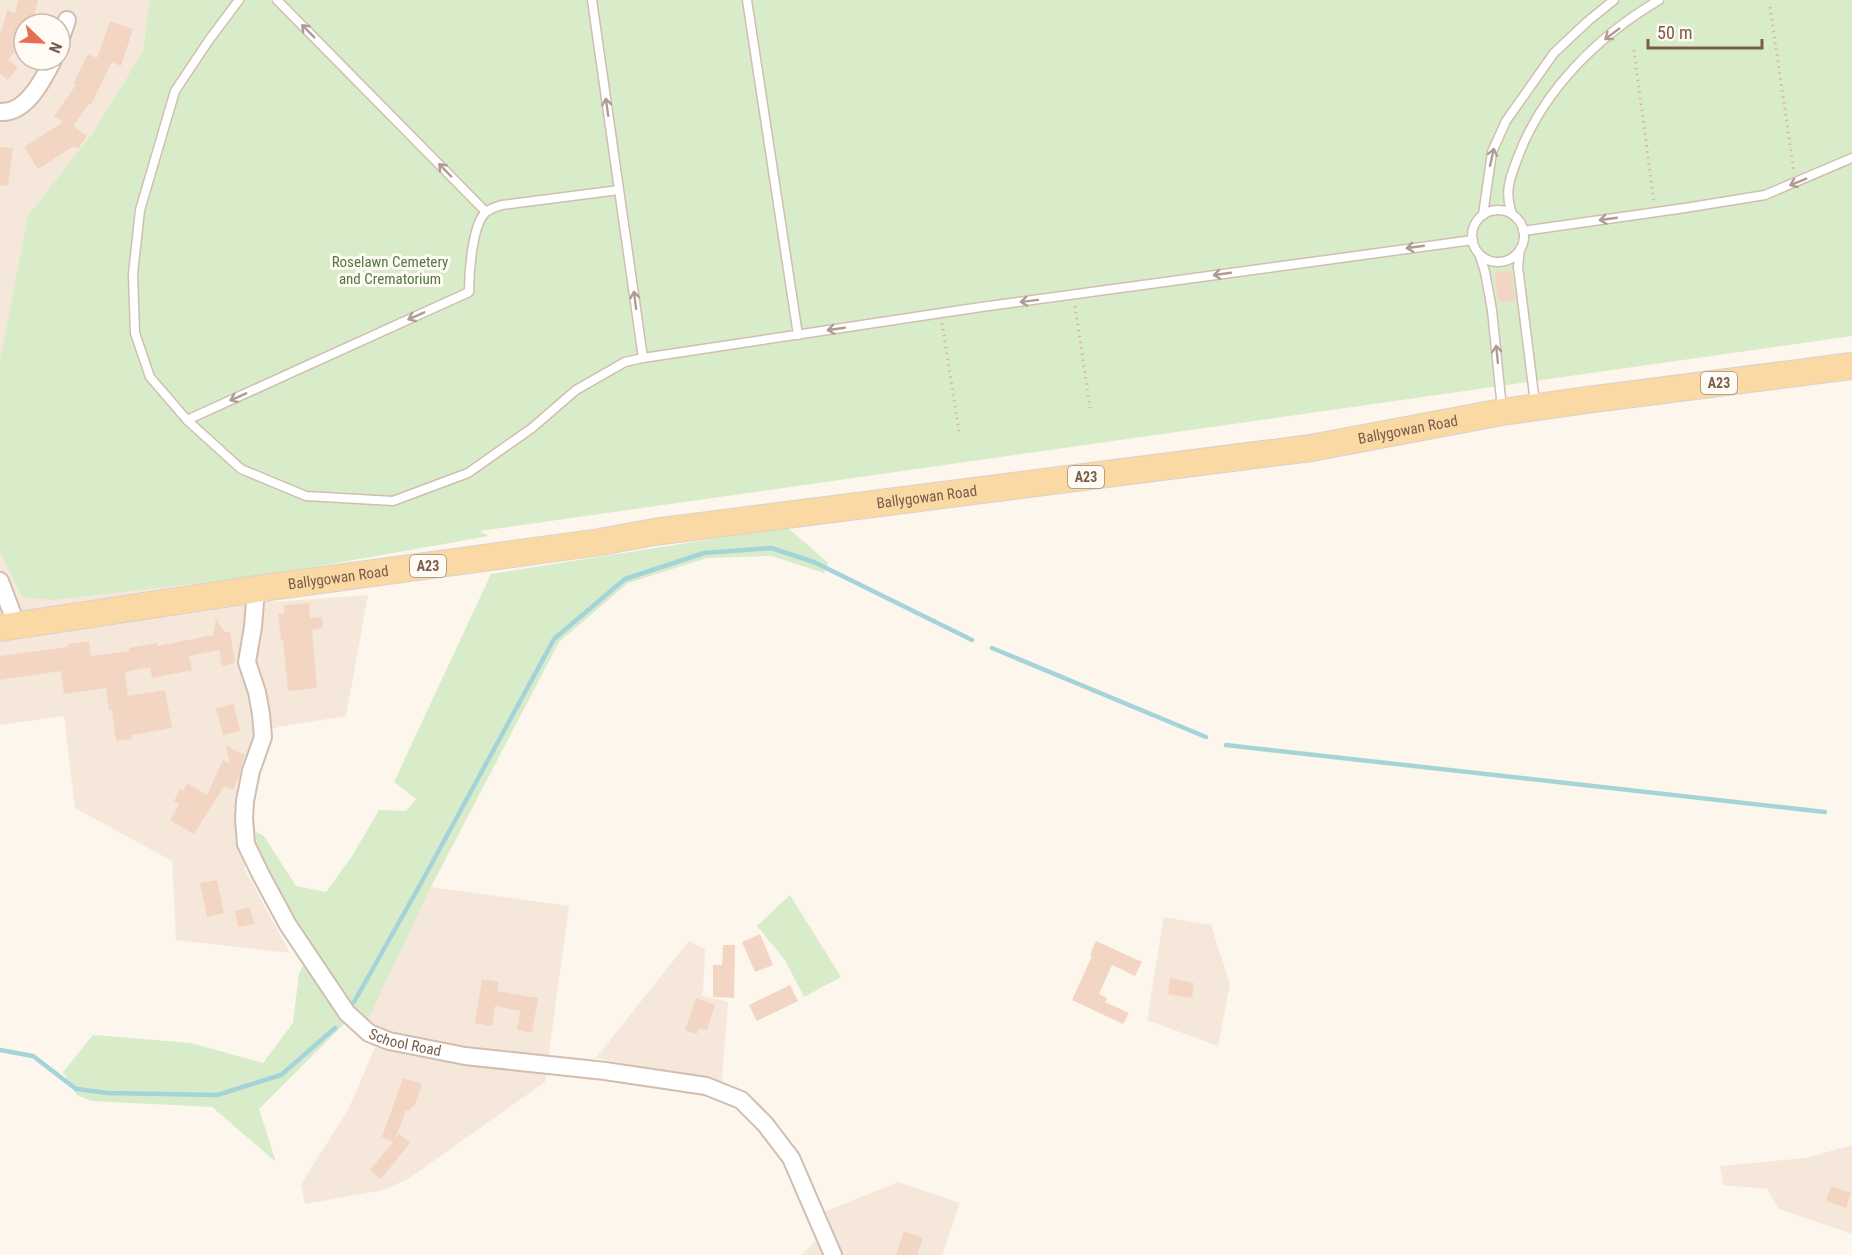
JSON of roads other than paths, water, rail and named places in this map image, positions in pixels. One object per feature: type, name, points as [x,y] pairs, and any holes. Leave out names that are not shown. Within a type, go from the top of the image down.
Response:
[{"type":"main road","name":"Ballygowan Road","points":[[8,627],[666,531],[1311,448],[1502,412],[1852,366]]},
{"type":"street","points":[[0,112],[13,111],[23,104],[47,72]]},
{"type":"street","points":[[0,581],[8,627]]},
{"type":"street","name":"School Road","points":[[256,589],[248,662],[257,692],[262,737],[244,801],[246,844],[288,926],[347,1013],[369,1033],[389,1041],[465,1056],[605,1071],[706,1086],[741,1100],[765,1124],[791,1158],[833,1255]]},
{"type":"lane","points":[[238,0],[175,91],[140,210],[133,274],[135,333],[150,377],[187,420],[241,469],[306,496],[393,501],[468,473],[532,428],[576,390],[625,362],[642,358],[1473,240]]},
{"type":"lane","points":[[277,0],[486,212]]},
{"type":"lane","points":[[592,0],[642,358]]},
{"type":"lane","points":[[747,0],[798,335]]},
{"type":"lane","points":[[1483,215],[1492,152],[1506,121],[1554,53],[1614,0]]},
{"type":"lane","points":[[1512,214],[1507,195],[1513,171],[1522,146],[1539,112],[1566,76],[1593,48],[1659,0]]},
{"type":"lane","points":[[1524,231],[1766,195],[1852,158]]},
{"type":"lane","points":[[187,420],[469,292],[468,270],[480,220],[486,212],[502,205],[619,190]]},
{"type":"lane","points":[[1478,253],[1487,260],[1497,262],[1517,255],[1524,237],[1519,220],[1512,214],[1493,210],[1483,215],[1476,223],[1472,233],[1473,240],[1485,272],[1492,310],[1502,412]]},
{"type":"lane","points":[[1520,249],[1518,267],[1535,408]]},
{"type":"waterway","points":[[354,1002],[554,639],[625,579],[704,553],[771,548],[814,562],[972,640]]},
{"type":"waterway","points":[[992,648],[1206,737]]},
{"type":"waterway","points":[[1226,745],[1825,812]]},
{"type":"waterway","points":[[0,1050],[33,1056],[76,1089],[108,1093],[217,1095],[281,1075],[335,1028]]},
{"type":"park label","name":"Roselawn Cemetery and Crematorium","points":[[390,270]]}]
